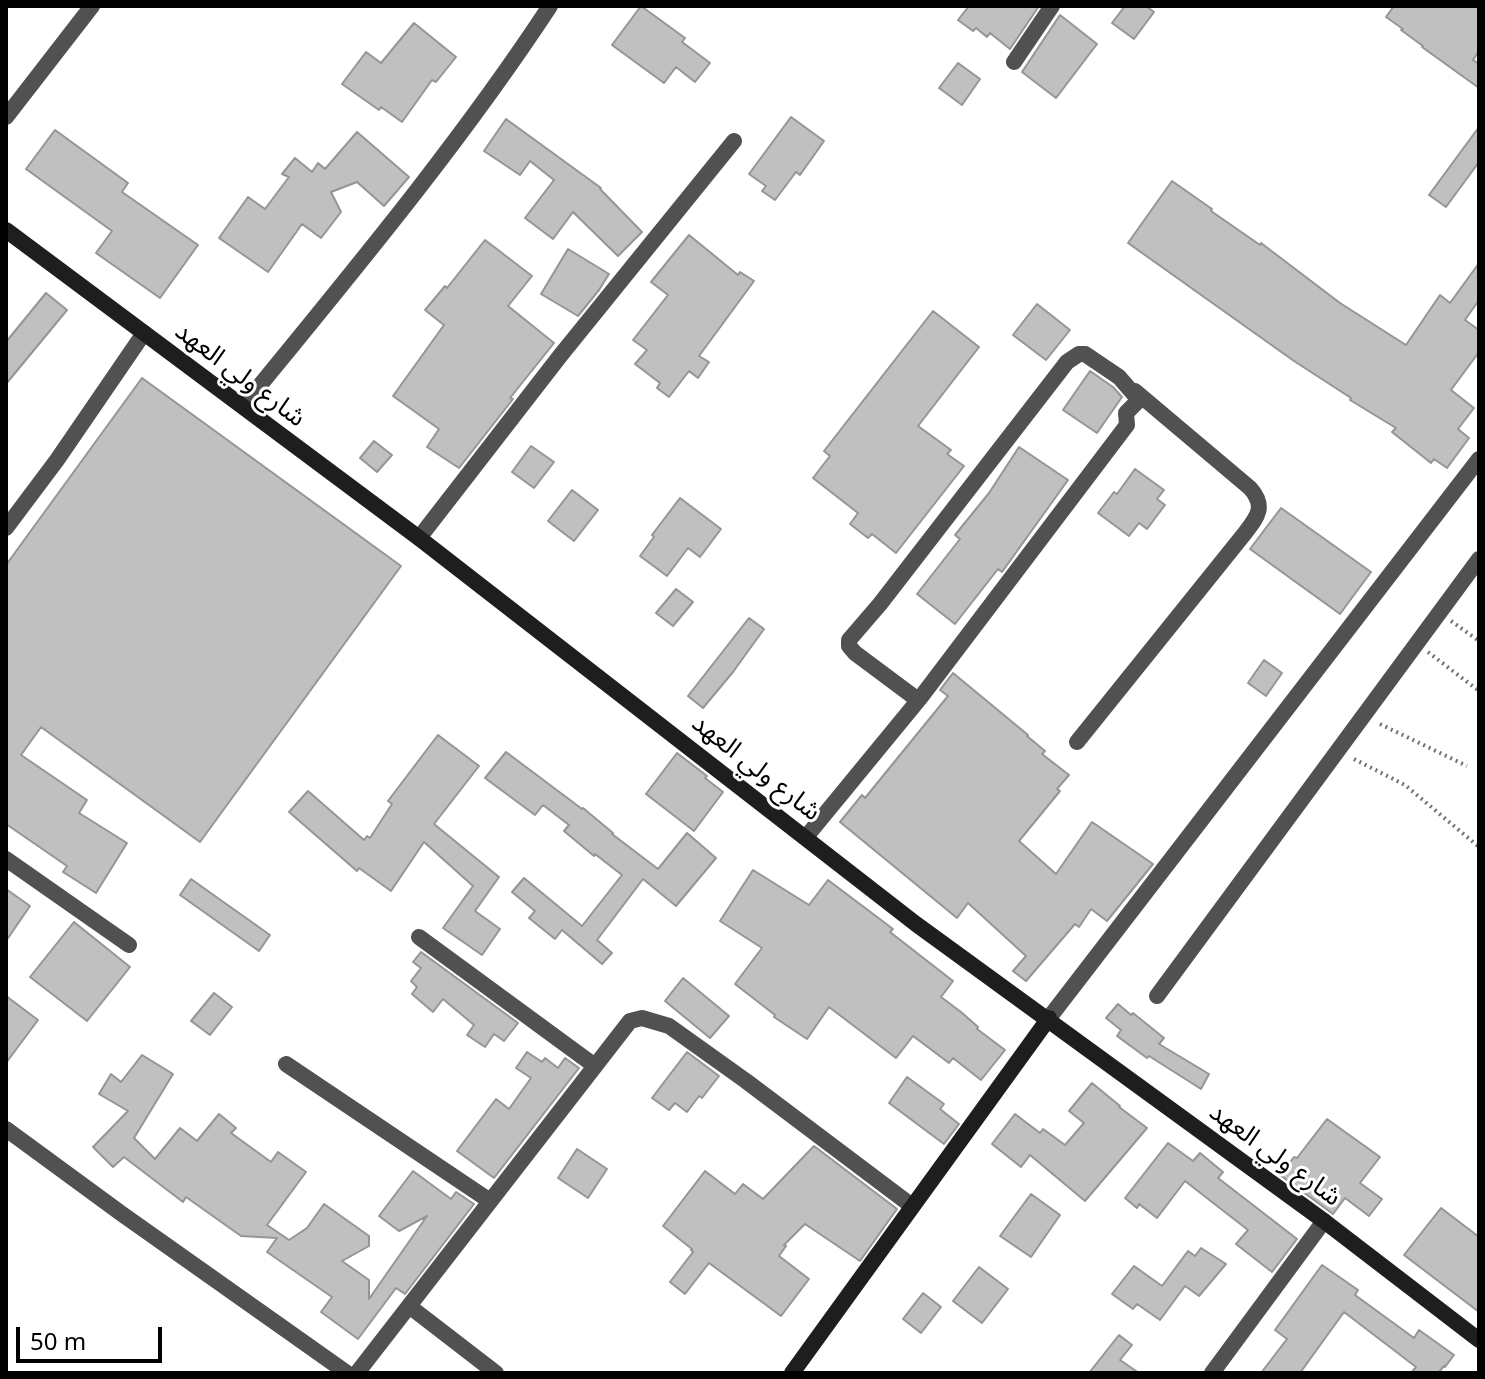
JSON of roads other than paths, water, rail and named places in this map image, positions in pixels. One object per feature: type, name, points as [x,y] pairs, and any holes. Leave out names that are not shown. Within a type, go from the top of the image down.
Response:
[{"type":"main road","name":"شارع ولي العهد","points":[[6,230],[419,538],[916,924],[1324,1221],[1479,1340]]},
{"type":"main road","points":[[792,1373],[1049,1018]]},
{"type":"street","points":[[6,117],[92,6]]},
{"type":"street","points":[[243,406],[440,159],[550,6]]},
{"type":"street","points":[[1014,62],[1052,6]]},
{"type":"street","points":[[419,538],[560,356],[734,141]]},
{"type":"street","points":[[6,528],[144,333]]},
{"type":"street","points":[[918,700],[855,653],[849,646],[849,640],[1067,362],[1079,354],[1085,354],[1119,377],[1250,488],[1258,497],[1259,507],[1256,518],[1245,533],[1077,742]]},
{"type":"street","points":[[806,837],[918,700],[1127,425],[1126,413],[1139,400],[1119,377]]},
{"type":"street","points":[[1049,1018],[1476,470]]},
{"type":"street","points":[[1157,996],[1479,559]]},
{"type":"street","points":[[6,859],[129,945]]},
{"type":"street","points":[[419,937],[595,1066]]},
{"type":"street","points":[[357,1373],[630,1021],[642,1018],[669,1026],[912,1206]]},
{"type":"street","points":[[286,1064],[490,1201]]},
{"type":"street","points":[[6,1129],[347,1373]]},
{"type":"street","points":[[1212,1373],[1324,1221]]},
{"type":"street","points":[[409,1306],[496,1373]]}]
